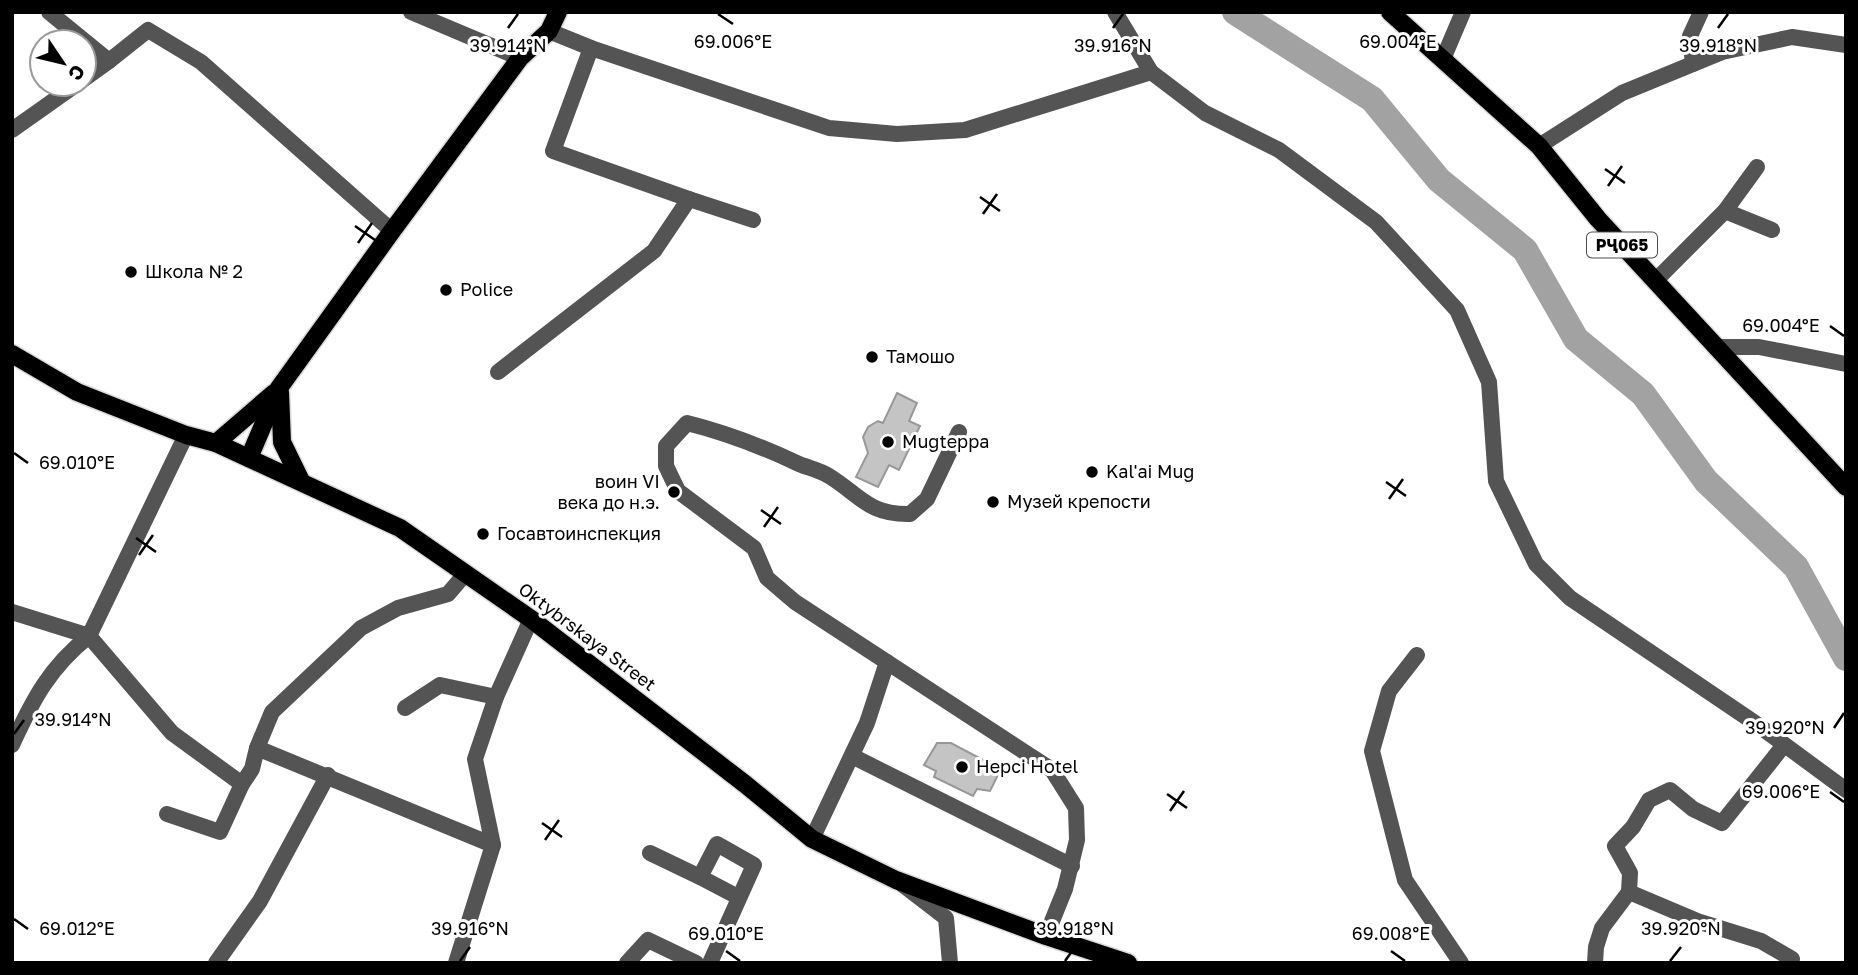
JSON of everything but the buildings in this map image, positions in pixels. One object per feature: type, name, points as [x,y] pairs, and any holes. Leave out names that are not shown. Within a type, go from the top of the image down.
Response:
[{"type":"main road","points":[[249,458],[279,388],[520,58],[549,31],[558,12]]},
{"type":"main road","name":"РҶ065","points":[[1390,12],[1539,146],[1598,219],[1846,487]]},
{"type":"main road","name":"Oktybrskaya Street","points":[[12,354],[77,392],[186,435],[216,443],[400,528],[531,619],[812,839],[896,880],[1045,936],[1128,963]]},
{"type":"main road","points":[[216,443],[279,388]]},
{"type":"main road","points":[[279,388],[282,442],[301,481]]},
{"type":"street","points":[[48,12],[109,61]]},
{"type":"street","points":[[411,12],[520,58]]},
{"type":"street","points":[[1115,12],[1151,72],[1205,113],[1279,150],[1376,222],[1457,310],[1489,383],[1496,481],[1536,564],[1570,598],[1846,790]]},
{"type":"street","points":[[1443,59],[1463,12]]},
{"type":"street","points":[[1693,64],[1690,36],[1701,12]]},
{"type":"street","points":[[98,69],[148,30],[201,62],[392,230]]},
{"type":"street","points":[[549,31],[591,48],[829,128],[897,134],[965,130],[1151,72]]},
{"type":"street","points":[[1539,146],[1622,93],[1722,52],[1792,37],[1846,45]]},
{"type":"street","points":[[591,48],[553,151],[753,220]]},
{"type":"street","points":[[12,130],[57,98]]},
{"type":"street","points":[[1656,281],[1725,211],[1757,167]]},
{"type":"street","points":[[498,372],[654,251],[689,199]]},
{"type":"street","points":[[1725,211],[1772,230]]},
{"type":"street","points":[[1717,347],[1759,347],[1846,364]]},
{"type":"street","points":[[959,432],[927,499],[910,514],[891,514],[859,500],[829,476],[729,434],[687,424],[666,446],[666,466],[678,491],[754,548],[766,578],[795,602],[1052,770],[1076,808],[1077,840],[1065,889],[1045,936]]},
{"type":"street","points":[[12,745],[30,705],[64,656],[89,636],[186,435]]},
{"type":"street","points":[[167,814],[220,832],[242,784],[252,769],[257,748],[272,712],[361,628],[398,608],[447,594],[466,573]]},
{"type":"street","points":[[12,612],[89,636],[172,733],[242,784]]},
{"type":"street","points":[[456,963],[493,845],[475,759],[496,697],[531,619]]},
{"type":"street","points":[[1417,655],[1389,691],[1372,751],[1405,880],[1461,963]]},
{"type":"street","points":[[812,839],[867,723],[887,662]]},
{"type":"street","points":[[405,708],[440,685],[496,697]]},
{"type":"street","points":[[1595,963],[1596,947],[1602,928],[1629,892],[1630,873],[1615,846],[1633,827],[1649,800],[1670,790],[1693,809],[1722,823],[1784,745]]},
{"type":"street","points":[[257,748],[493,845]]},
{"type":"street","points":[[852,756],[1072,866]]},
{"type":"street","points":[[216,963],[260,901],[328,775]]},
{"type":"street","points":[[700,877],[717,844],[754,865],[710,963]]},
{"type":"street","points":[[650,853],[738,897]]},
{"type":"street","points":[[896,880],[946,918],[948,960]]},
{"type":"street","points":[[1629,892],[1700,922],[1761,941],[1792,959]]},
{"type":"street","points":[[627,963],[648,940],[696,963]]},
{"type":"waterway","points":[[1235,12],[1372,99],[1439,180],[1525,250],[1576,339],[1643,394],[1706,481],[1796,567],[1846,658]]},
{"type":"place","name":"Школа № 2","points":[[131,272]]},
{"type":"place","name":"Police","points":[[446,290]]},
{"type":"place","name":"Тамошо","points":[[872,357]]},
{"type":"place","name":"Mugteppa","points":[[888,442]]},
{"type":"place","name":"Kal'ai Mug","points":[[1092,472]]},
{"type":"place","name":"воин VI века до н.э.","points":[[674,492]]},
{"type":"place","name":"Музей крепости","points":[[993,502]]},
{"type":"place","name":"Госавтоинспекция","points":[[483,534]]},
{"type":"place","name":"Hepci Hotel","points":[[962,767]]}]
